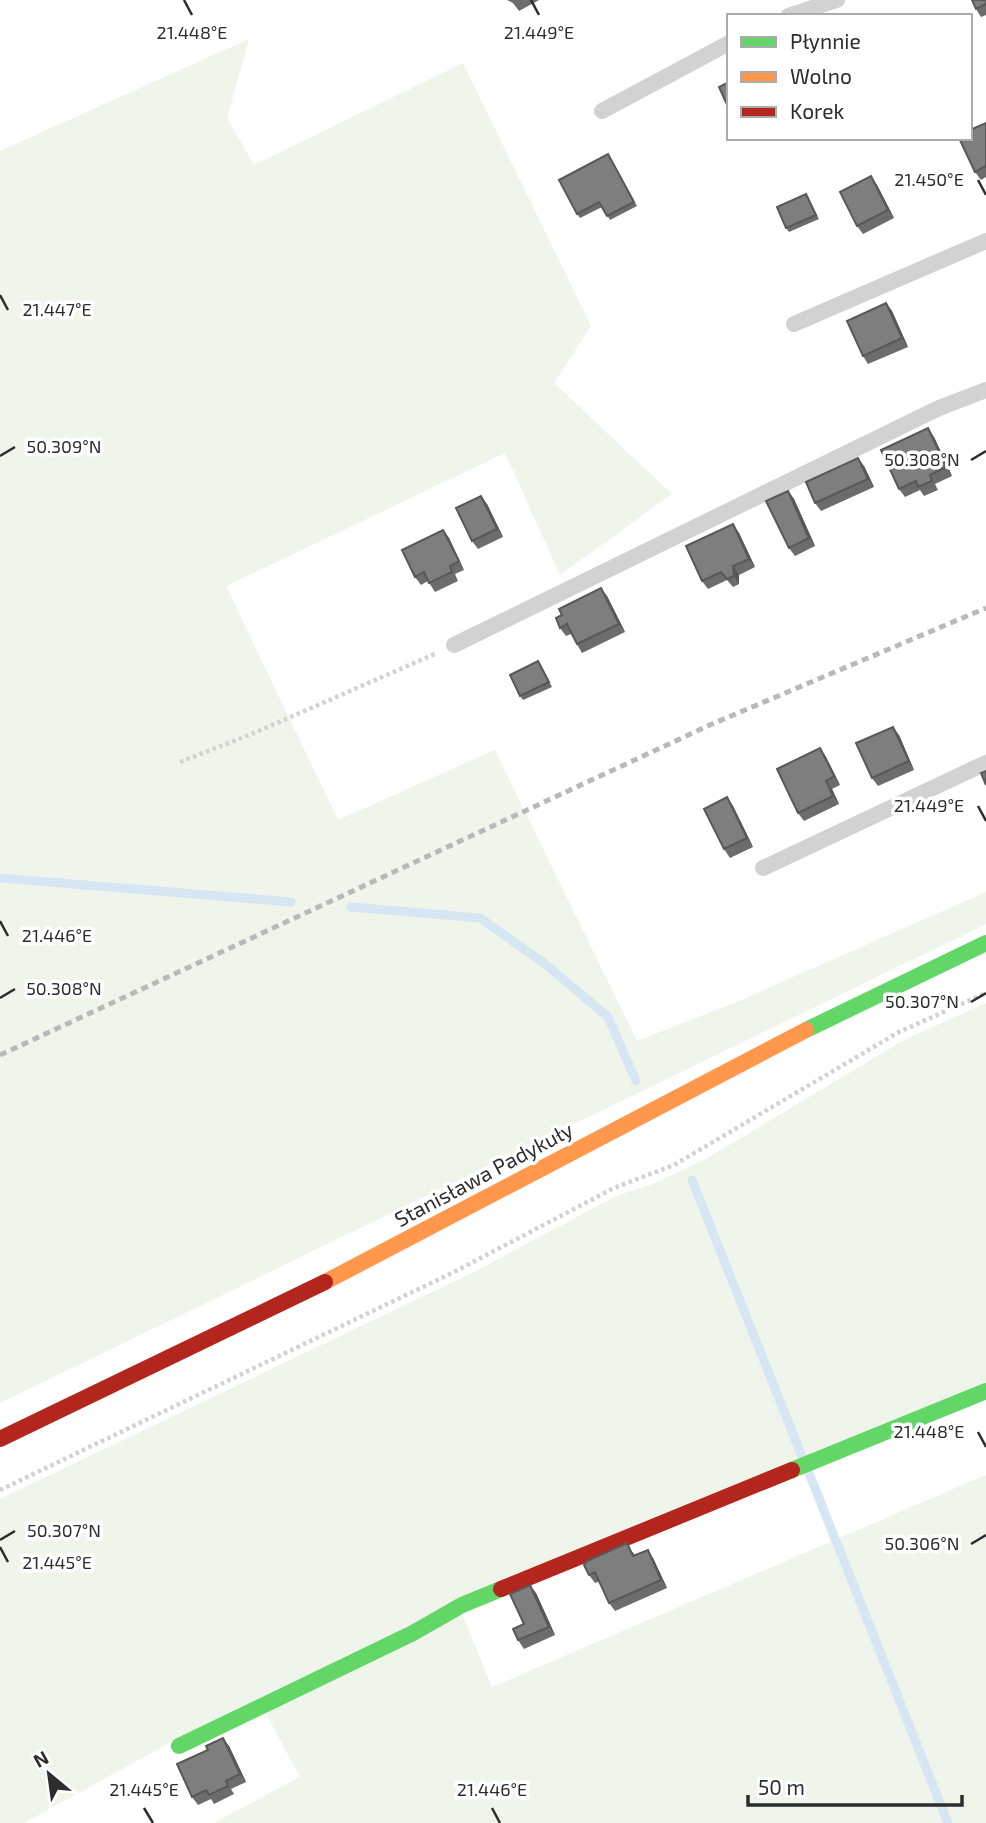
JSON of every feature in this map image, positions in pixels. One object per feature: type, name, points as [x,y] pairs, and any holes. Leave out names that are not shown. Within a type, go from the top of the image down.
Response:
[{"type":"street","name":"Stanisława Padykuły","points":[[0,1439],[267,1312],[856,1004],[986,943]]},
{"type":"street","points":[[179,1746],[412,1633],[462,1605],[986,1391]]},
{"type":"lane","points":[[794,14],[837,0]]},
{"type":"lane","points":[[602,111],[727,44]]},
{"type":"lane","points":[[794,324],[986,241]]},
{"type":"lane","points":[[454,645],[939,408],[986,390]]},
{"type":"lane","points":[[763,868],[986,763]]},
{"type":"path","points":[[180,762],[254,733],[454,645]]},
{"type":"path","points":[[0,1490],[452,1273],[614,1188],[674,1165],[899,1032],[986,993]]},
{"type":"shaded area","points":[[249,39],[227,118],[254,165],[463,63],[591,326],[554,383],[672,494],[560,575],[505,453],[226,586],[338,820],[495,750],[637,1041],[739,1001],[986,892],[986,924],[0,1403],[0,151]]},
{"type":"shaded area","points":[[986,1003],[986,1383],[171,1742],[24,1823],[0,1823],[0,1499],[476,1271],[616,1196],[653,1184],[706,1159],[904,1040]]},
{"type":"shaded area","points":[[986,1475],[986,1823],[214,1823],[300,1777],[265,1712],[462,1614],[492,1687]]},
{"type":"building","points":[[972,0],[986,0],[986,4],[976,9]]},
{"type":"building","points":[[727,83],[727,105],[719,87]]},
{"type":"building","points":[[986,123],[986,166],[975,172],[960,140],[972,140],[972,129]]},
{"type":"building","points":[[608,154],[634,202],[607,216],[599,202],[577,214],[559,180]]},
{"type":"building","points":[[871,176],[888,210],[857,226],[840,192]]},
{"type":"building","points":[[806,194],[816,215],[786,228],[777,207]]},
{"type":"building","points":[[886,303],[902,338],[863,356],[847,321]]},
{"type":"building","points":[[928,428],[946,467],[930,475],[932,481],[918,487],[916,481],[899,489],[881,450]]},
{"type":"building","points":[[858,458],[868,479],[815,503],[806,482]]},
{"type":"building","points":[[788,491],[809,538],[789,548],[766,501]]},
{"type":"building","points":[[481,496],[497,529],[472,541],[456,508]]},
{"type":"building","points":[[733,524],[749,559],[733,566],[734,576],[727,579],[721,572],[702,581],[686,546]]},
{"type":"building","points":[[443,530],[459,561],[450,566],[452,572],[429,583],[424,572],[415,577],[402,550]]},
{"type":"building","points":[[601,588],[619,624],[577,644],[567,624],[560,628],[556,618],[562,615],[559,609]]},
{"type":"building","points":[[538,661],[549,682],[520,696],[510,675]]},
{"type":"building","points":[[893,727],[909,761],[872,778],[856,743]]},
{"type":"building","points":[[820,748],[834,776],[826,781],[833,796],[798,813],[777,769]]},
{"type":"building","points":[[986,771],[986,785],[981,773]]},
{"type":"building","points":[[727,797],[747,838],[724,849],[704,809]]},
{"type":"building","points":[[627,1543],[633,1556],[648,1550],[661,1580],[609,1603],[595,1572],[589,1575],[584,1565],[587,1561]]},
{"type":"building","points":[[530,1585],[549,1627],[518,1640],[513,1629],[524,1624],[510,1594]]},
{"type":"building","points":[[223,1738],[240,1774],[226,1781],[228,1786],[209,1795],[206,1790],[192,1797],[177,1764],[208,1750],[206,1746]]},
{"type":"waterway","points":[[0,878],[291,902]]},
{"type":"waterway","points":[[351,907],[480,918],[544,963],[608,1017],[636,1081]]},
{"type":"waterway","points":[[692,1180],[801,1454]]},
{"type":"waterway","points":[[809,1473],[948,1823]]},
{"type":"railway","points":[[0,1055],[712,724],[986,608]]},
{"type":"traffic: fast","points":[[806,1030],[986,943]]},
{"type":"traffic: fast","points":[[792,1470],[986,1391]]},
{"type":"traffic: fast","points":[[179,1746],[413,1633],[462,1605],[501,1589]]},
{"type":"traffic: slow","points":[[325,1282],[806,1030]]},
{"type":"traffic: jam","points":[[0,1439],[325,1282]]},
{"type":"traffic: jam","points":[[501,1589],[792,1470]]}]
